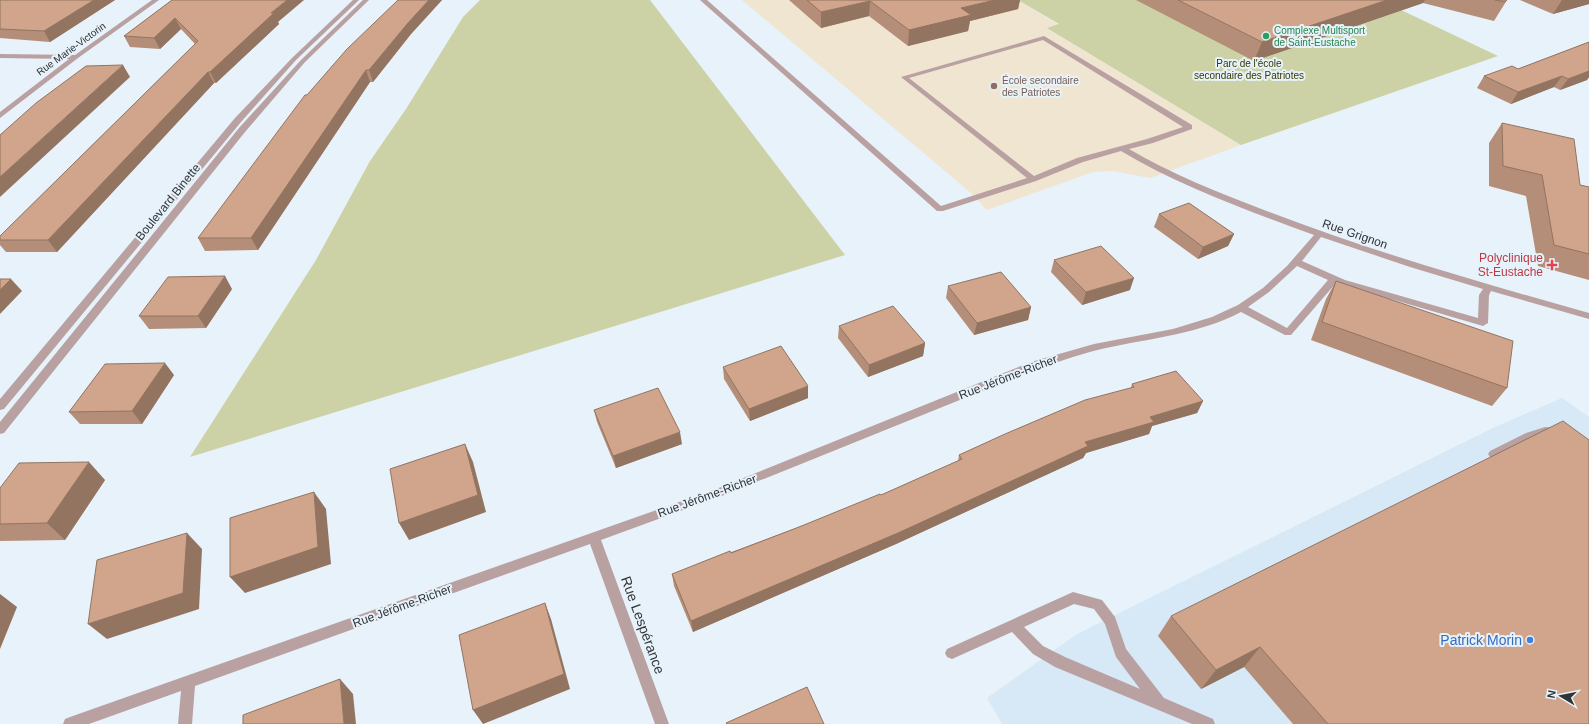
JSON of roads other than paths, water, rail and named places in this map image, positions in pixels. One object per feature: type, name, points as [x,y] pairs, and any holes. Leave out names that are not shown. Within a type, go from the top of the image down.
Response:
[{"type":"street","name":"Rue Marie-Victorin","points":[[0,116],[76,57],[156,0]]},
{"type":"street","name":"Boulevard Binette","points":[[0,406],[238,120],[294,59],[356,0]]},
{"type":"street","name":"Boulevard Binette","points":[[0,430],[242,130],[299,66],[366,0]]},
{"type":"street","points":[[703,0],[940,210],[1033,178],[1080,160],[1150,141],[1189,126],[1044,38],[904,77],[1033,178]]},
{"type":"street","points":[[0,56],[76,57]]},
{"type":"street","name":"Rue Grignon","points":[[1123,149],[1148,164],[1174,176],[1319,234],[1386,258],[1589,316]]},
{"type":"street","name":"Rue Jérôme-Richer","points":[[70,724],[752,479],[1035,365],[1088,348],[1215,320],[1242,308],[1260,295],[1306,252],[1319,234]]},
{"type":"street","points":[[1295,262],[1334,279],[1483,323],[1484,295],[1489,288]]},
{"type":"street","points":[[1242,308],[1288,333],[1334,279]]},
{"type":"street","points":[[1494,454],[1540,432],[1564,432]]},
{"type":"street","name":"Rue Lespérance","points":[[594,537],[662,724]]},
{"type":"street","points":[[952,653],[1073,598],[1098,604],[1110,621],[1121,653],[1159,703]]},
{"type":"street","points":[[1014,625],[1038,650],[1060,662],[1208,724]]},
{"type":"street","points":[[185,724],[188,682]]},
{"type":"place","name":"Complexe Multisport de Saint-Eustache","points":[[1266,36]]},
{"type":"place","name":"École secondaire des Patriotes","points":[[994,86]]},
{"type":"place","name":"Polyclinique St-Eustache","points":[[1552,265]]},
{"type":"place","name":"Patrick Morin","points":[[1530,640]]},
{"type":"park label","name":"Parc de l'école secondaire des Patriotes","points":[[1249,68]]}]
